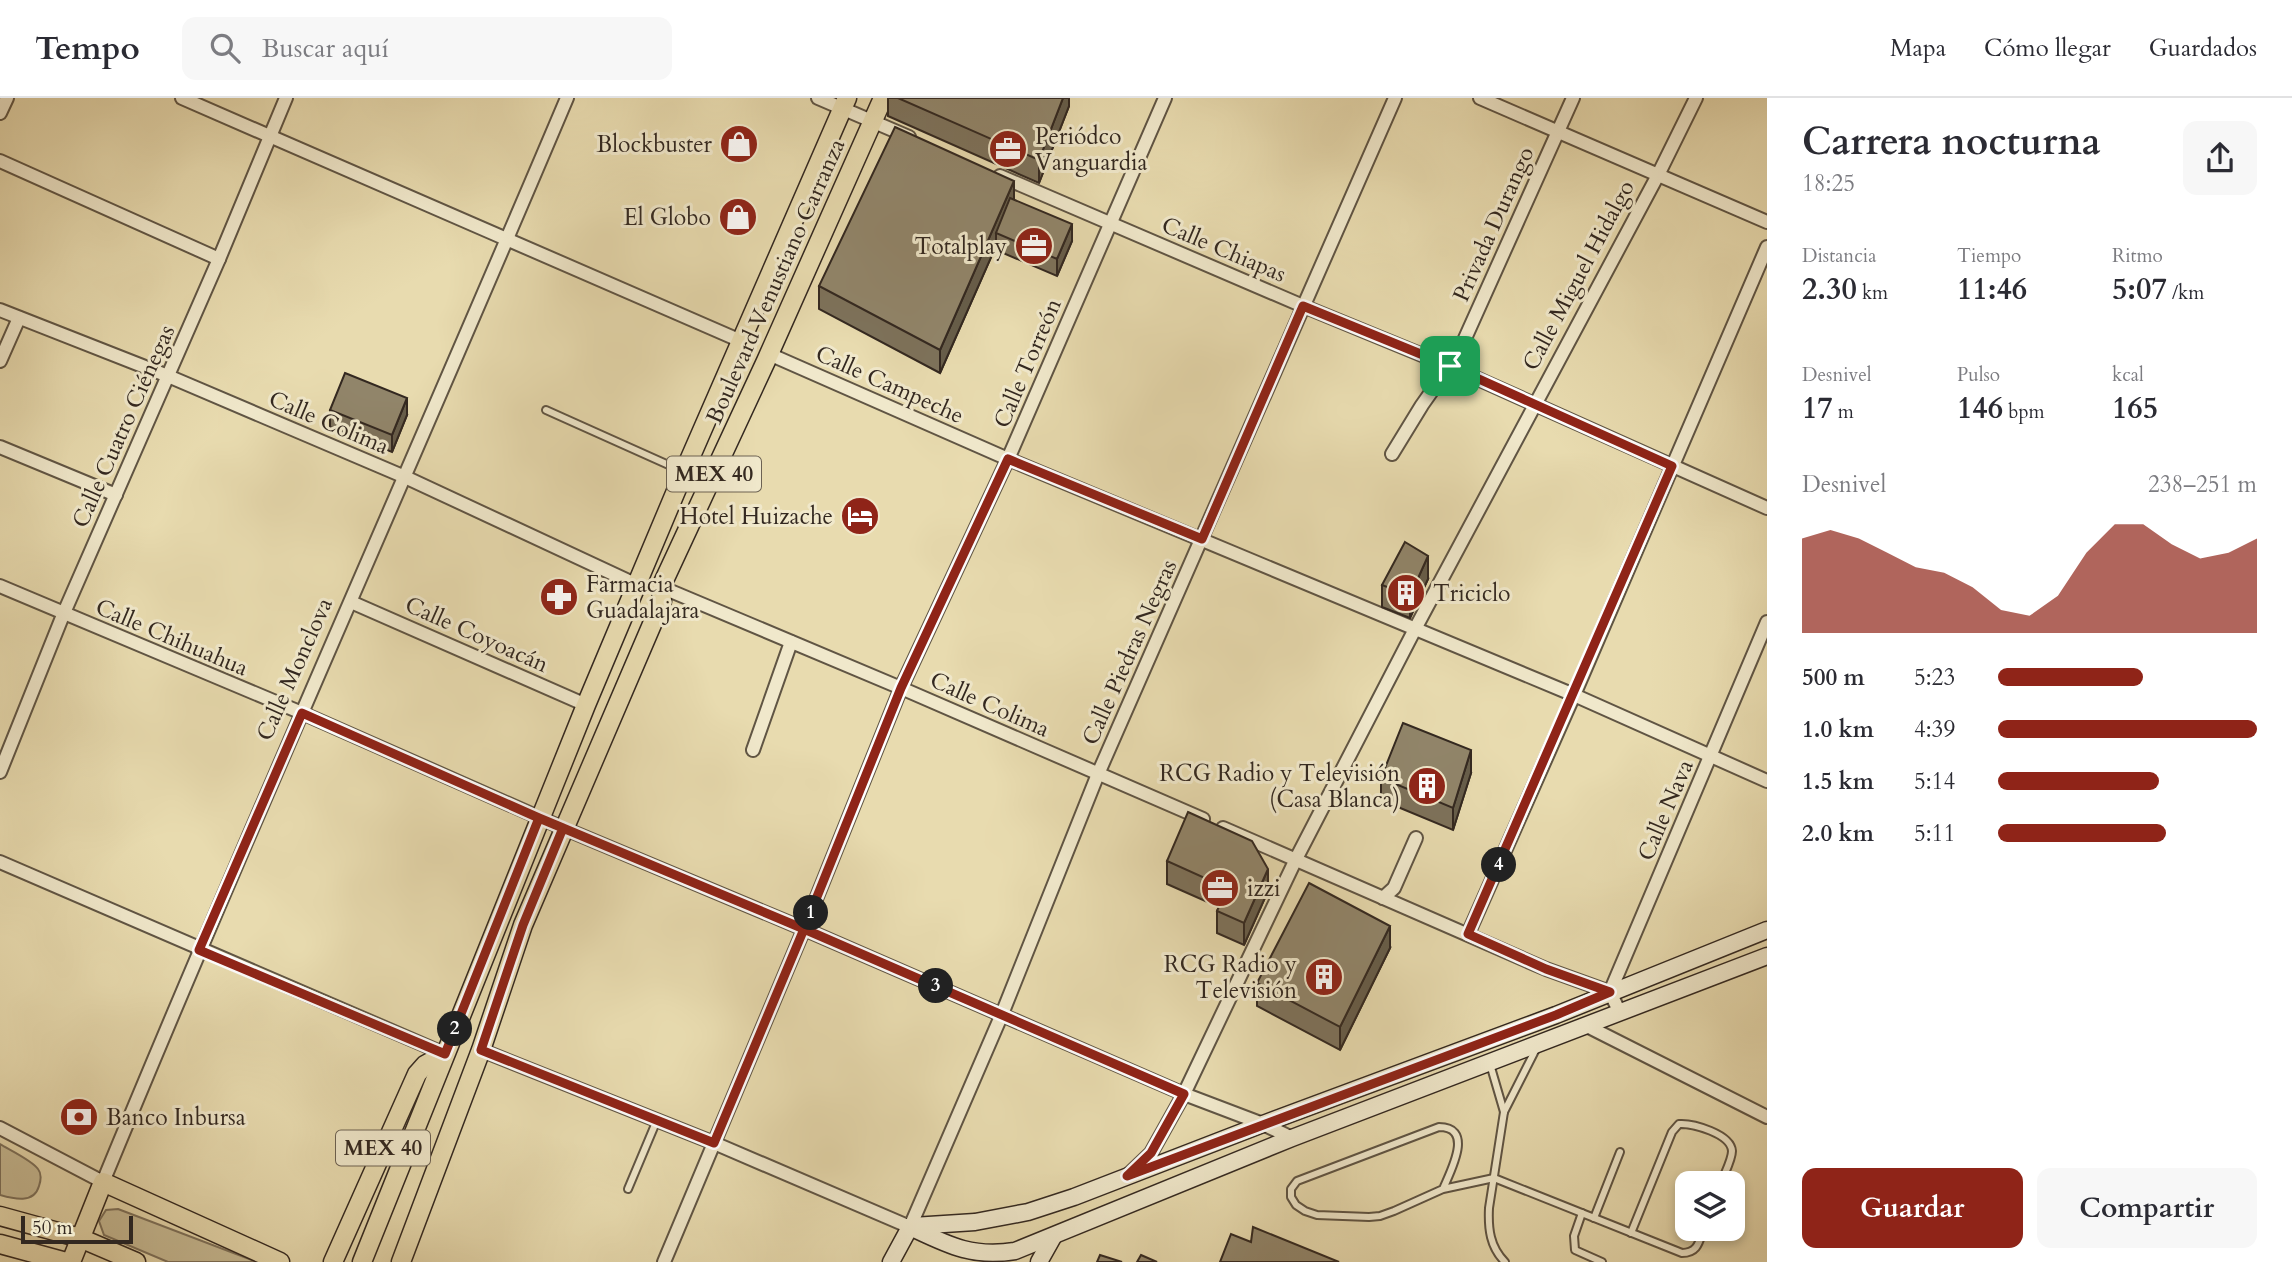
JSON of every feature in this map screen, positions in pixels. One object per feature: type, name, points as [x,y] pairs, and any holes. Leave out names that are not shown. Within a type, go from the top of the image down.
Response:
[{"type":"main road","name":"Boulevard Venustiano Carranza","points":[[401,1262],[481,1050],[523,925],[662,601],[661,587],[883,98]]},
{"type":"main road","name":"Boulevard Venustiano Carranza","points":[[362,1262],[586,705],[845,103]]},
{"type":"main road","points":[[910,1227],[975,1222],[1015,1215],[1089,1191],[1263,1124],[1553,1020],[1610,992],[1767,930]]},
{"type":"main road","points":[[974,1253],[1015,1251],[1053,1237],[1293,1138],[1490,1063],[1541,1039],[1587,1026],[1767,956]]},
{"type":"main road","name":"MEX 40","points":[[330,1259],[417,1074],[425,1065],[445,1054]]},
{"type":"main road","points":[[103,1182],[280,1262]]},
{"type":"main road","name":"Calle Monclova","points":[[71,1262],[103,1182]]},
{"type":"main road","points":[[1089,1191],[1098,1217]]},
{"type":"main road","points":[[0,1216],[80,1238],[136,1262]]},
{"type":"main road","points":[[910,1227],[974,1253],[989,1262]]},
{"type":"main road","points":[[891,1262],[910,1227]]},
{"type":"main road","points":[[1040,1262],[1053,1237]]},
{"type":"main road","points":[[0,1244],[66,1262]]},
{"type":"street","points":[[0,113],[7,98]]},
{"type":"street","points":[[181,98],[741,341]]},
{"type":"street","name":"Calle Cuatro Ciénegas","points":[[0,772],[64,615],[286,98]]},
{"type":"street","name":"Calle Monclova","points":[[103,1182],[199,950],[567,98]]},
{"type":"street","points":[[818,98],[845,103],[873,122],[923,143]]},
{"type":"street","name":"Calle Torreón","points":[[664,1262],[804,929],[901,688],[1008,459],[1165,98]]},
{"type":"street","name":"Calle Piedras Negras","points":[[910,1227],[1002,1014],[1098,774],[1395,98]]},
{"type":"street","points":[[1480,98],[1767,222]]},
{"type":"street","name":"Privada Durango","points":[[1392,454],[1450,366],[1468,333],[1573,98]]},
{"type":"street","name":"Calle Miguel Hidalgo","points":[[1127,1176],[1151,1153],[1184,1094],[1296,859],[1415,629],[1658,175],[1696,98]]},
{"type":"street","points":[[0,161],[219,258]]},
{"type":"street","name":"Calle Chiapas","points":[[986,170],[1450,366],[1767,508]]},
{"type":"street","points":[[1468,934],[1767,247]]},
{"type":"street","name":"Calle Colima","points":[[0,310],[168,376],[405,477],[637,585]]},
{"type":"street","points":[[0,361],[19,318]]},
{"type":"street","name":"Calle Campeche","points":[[769,354],[1008,459],[1574,695],[1767,781]]},
{"type":"street","points":[[0,447],[116,495]]},
{"type":"street","name":"Calle Chihuahua","points":[[0,586],[302,713],[539,818],[804,929],[1184,1094],[1293,1138]]},
{"type":"street","name":"Calle Colima","points":[[661,587],[901,688],[1546,969],[1610,992]]},
{"type":"street","name":"Calle Coyoacán","points":[[351,602],[586,705]]},
{"type":"street","name":"Calle Nava","points":[[1610,992],[1767,622]]},
{"type":"street","points":[[753,750],[791,642]]},
{"type":"street","points":[[1383,898],[1394,888],[1416,838]]},
{"type":"street","points":[[0,862],[445,1054]]},
{"type":"street","points":[[1610,992],[1620,1013]]},
{"type":"street","points":[[1587,1026],[1767,1117]]},
{"type":"street","points":[[481,1050],[714,1143],[910,1227]]},
{"type":"street","points":[[0,1128],[103,1182]]},
{"type":"lane","points":[[546,410],[684,472]]},
{"type":"lane","points":[[1505,1262],[1495,1249],[1488,1224],[1504,1112],[1541,1039]]},
{"type":"lane","points":[[1490,1063],[1504,1112]]},
{"type":"lane","points":[[628,1189],[657,1120]]},
{"type":"lane","points":[[1630,1233],[1672,1132],[1679,1124],[1698,1127],[1722,1136],[1730,1143],[1732,1152],[1725,1171]]},
{"type":"lane","points":[[1443,1189],[1458,1156],[1459,1142],[1453,1132],[1446,1127],[1439,1127],[1297,1181],[1291,1189],[1291,1197],[1296,1205],[1317,1215],[1380,1216],[1443,1189],[1494,1178],[1682,1253],[1691,1253],[1697,1249],[1700,1241]]},
{"type":"lane","points":[[1594,1218],[1620,1152]]},
{"type":"lane","points":[[1582,1213],[1574,1236],[1575,1250],[1602,1262]]},
{"type":"shaded area","points":[[0,1144],[26,1159],[39,1171],[40,1184],[33,1196],[17,1199],[0,1195]]},
{"type":"shaded area","points":[[118,1209],[257,1262],[168,1262],[104,1235],[99,1221],[106,1210]]},
{"type":"building","points":[[898,98],[1063,98],[1039,160]]},
{"type":"building","points":[[895,127],[1014,181],[940,350],[819,286]]},
{"type":"building","points":[[1010,198],[1072,224],[1057,259],[996,233]]},
{"type":"building","points":[[345,373],[407,398],[392,435],[330,410]]},
{"type":"building","points":[[1405,542],[1428,556],[1410,596],[1382,585]]},
{"type":"building","points":[[1403,723],[1471,750],[1453,808],[1381,778]]},
{"type":"building","name":"izzi","points":[[1188,812],[1252,841],[1268,869],[1244,923],[1217,911],[1227,888],[1167,861]]},
{"type":"building","name":"RCG Radio y Televisión","points":[[1309,883],[1390,926],[1340,1027],[1257,983]]},
{"type":"building","points":[[1253,1227],[1339,1262],[1220,1262],[1231,1234],[1251,1242]]},
{"type":"building","points":[[1100,1255],[1122,1262],[1097,1262]]},
{"type":"building","points":[[1141,1255],[1157,1262],[1137,1262]]},
{"type":"place","name":"Blockbuster","points":[[739,144]]},
{"type":"place","name":"Periódco Vanguardia","points":[[1008,149]]},
{"type":"place","name":"El Globo","points":[[738,217]]},
{"type":"place","name":"Totalplay","points":[[1034,246]]},
{"type":"place","name":"Hotel Huizache","points":[[860,516]]},
{"type":"place","name":"Triciclo","points":[[1406,593]]},
{"type":"place","name":"Farmacia Guadalajara","points":[[559,597]]},
{"type":"place","name":"RCG Radio y Televisión (Casa Blanca)","points":[[1427,786]]},
{"type":"place","name":"izzi","points":[[1220,888]]},
{"type":"place","name":"RCG Radio y Televisión","points":[[1324,977]]},
{"type":"place","name":"Banco Inbursa","points":[[79,1117]]},
{"type":"route","points":[[1450,366],[1303,306],[1202,539],[1008,459],[901,688],[804,929],[539,818],[302,713],[199,950],[445,1054],[539,818],[563,828],[523,925],[481,1050],[714,1143],[804,929],[1184,1094],[1151,1153],[1127,1176],[1556,1015],[1610,992],[1546,969],[1468,934],[1672,466],[1450,366]]}]
